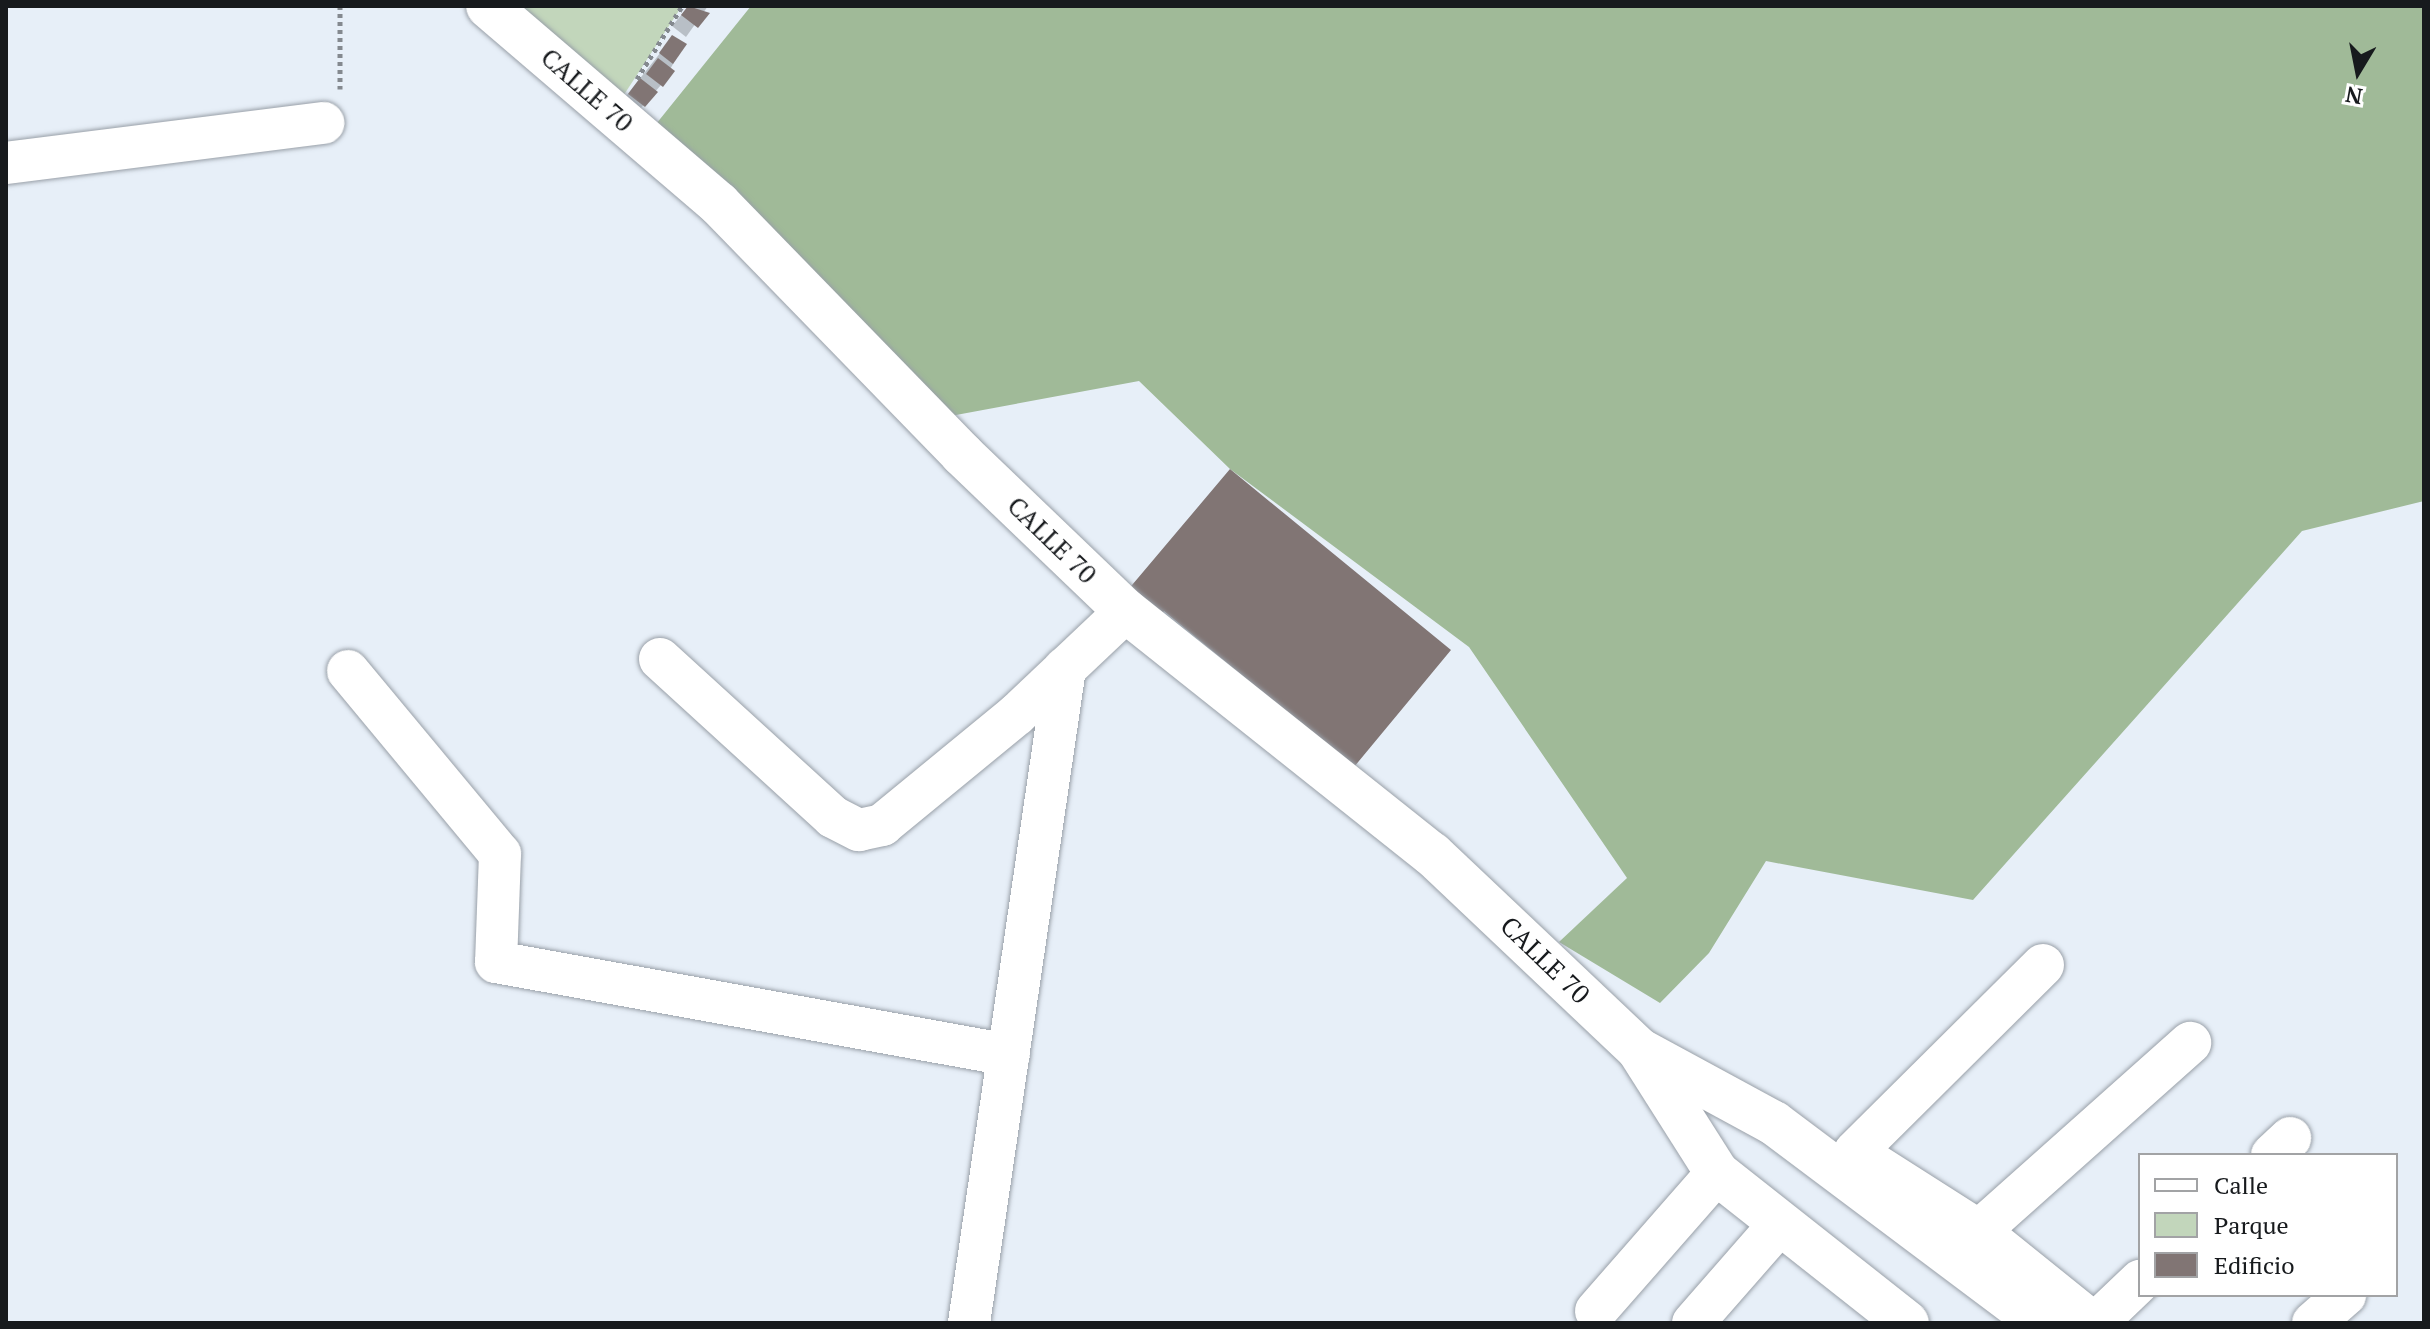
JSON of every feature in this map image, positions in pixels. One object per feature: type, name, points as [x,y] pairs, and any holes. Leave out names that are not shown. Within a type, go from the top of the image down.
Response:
[{"type":"main road","name":"CALLE 70","points":[[488,6],[719,204],[962,454],[1126,611],[1432,854],[1639,1050],[1717,1173],[1897,1321]]},
{"type":"main road","name":"CALLE 70","points":[[1639,1050],[1774,1123],[2040,1323]]},
{"type":"street","points":[[6,163],[323,123]]},
{"type":"street","points":[[660,659],[833,817],[859,830],[882,825],[1065,668],[1126,611]]},
{"type":"street","points":[[969,1323],[1065,668]]},
{"type":"street","points":[[348,671],[500,854],[496,962],[1009,1055]]},
{"type":"street","points":[[2043,965],[1855,1152],[1979,1231],[2095,1323],[2138,1283]]},
{"type":"street","points":[[1979,1231],[2190,1043]]},
{"type":"street","points":[[1596,1311],[1717,1173]]},
{"type":"street","points":[[1693,1323],[1778,1226]]},
{"type":"street","points":[[2313,1323],[2343,1297]]},
{"type":"path","points":[[323,123],[337,110],[341,83],[340,6]]},
{"type":"path","points":[[610,110],[647,67],[682,6]]},
{"type":"green space","points":[[491,6],[682,6],[612,113]]},
{"type":"green space","points":[[751,6],[2424,6],[2424,501],[2302,531],[1973,900],[1766,861],[1709,953],[1660,1003],[1559,942],[1627,878],[1469,647],[1230,469],[1139,381],[929,420],[644,139]]},
{"type":"building","points":[[688,6],[710,13],[698,28],[681,15]]},
{"type":"building","points":[[672,35],[687,44],[673,64],[659,53]]},
{"type":"building","points":[[658,58],[675,71],[663,87],[646,74]]},
{"type":"building","points":[[640,78],[658,92],[645,107],[628,94]]},
{"type":"building","points":[[1230,469],[1451,650],[1354,767],[1164,611],[1158,618],[1127,591]]}]
